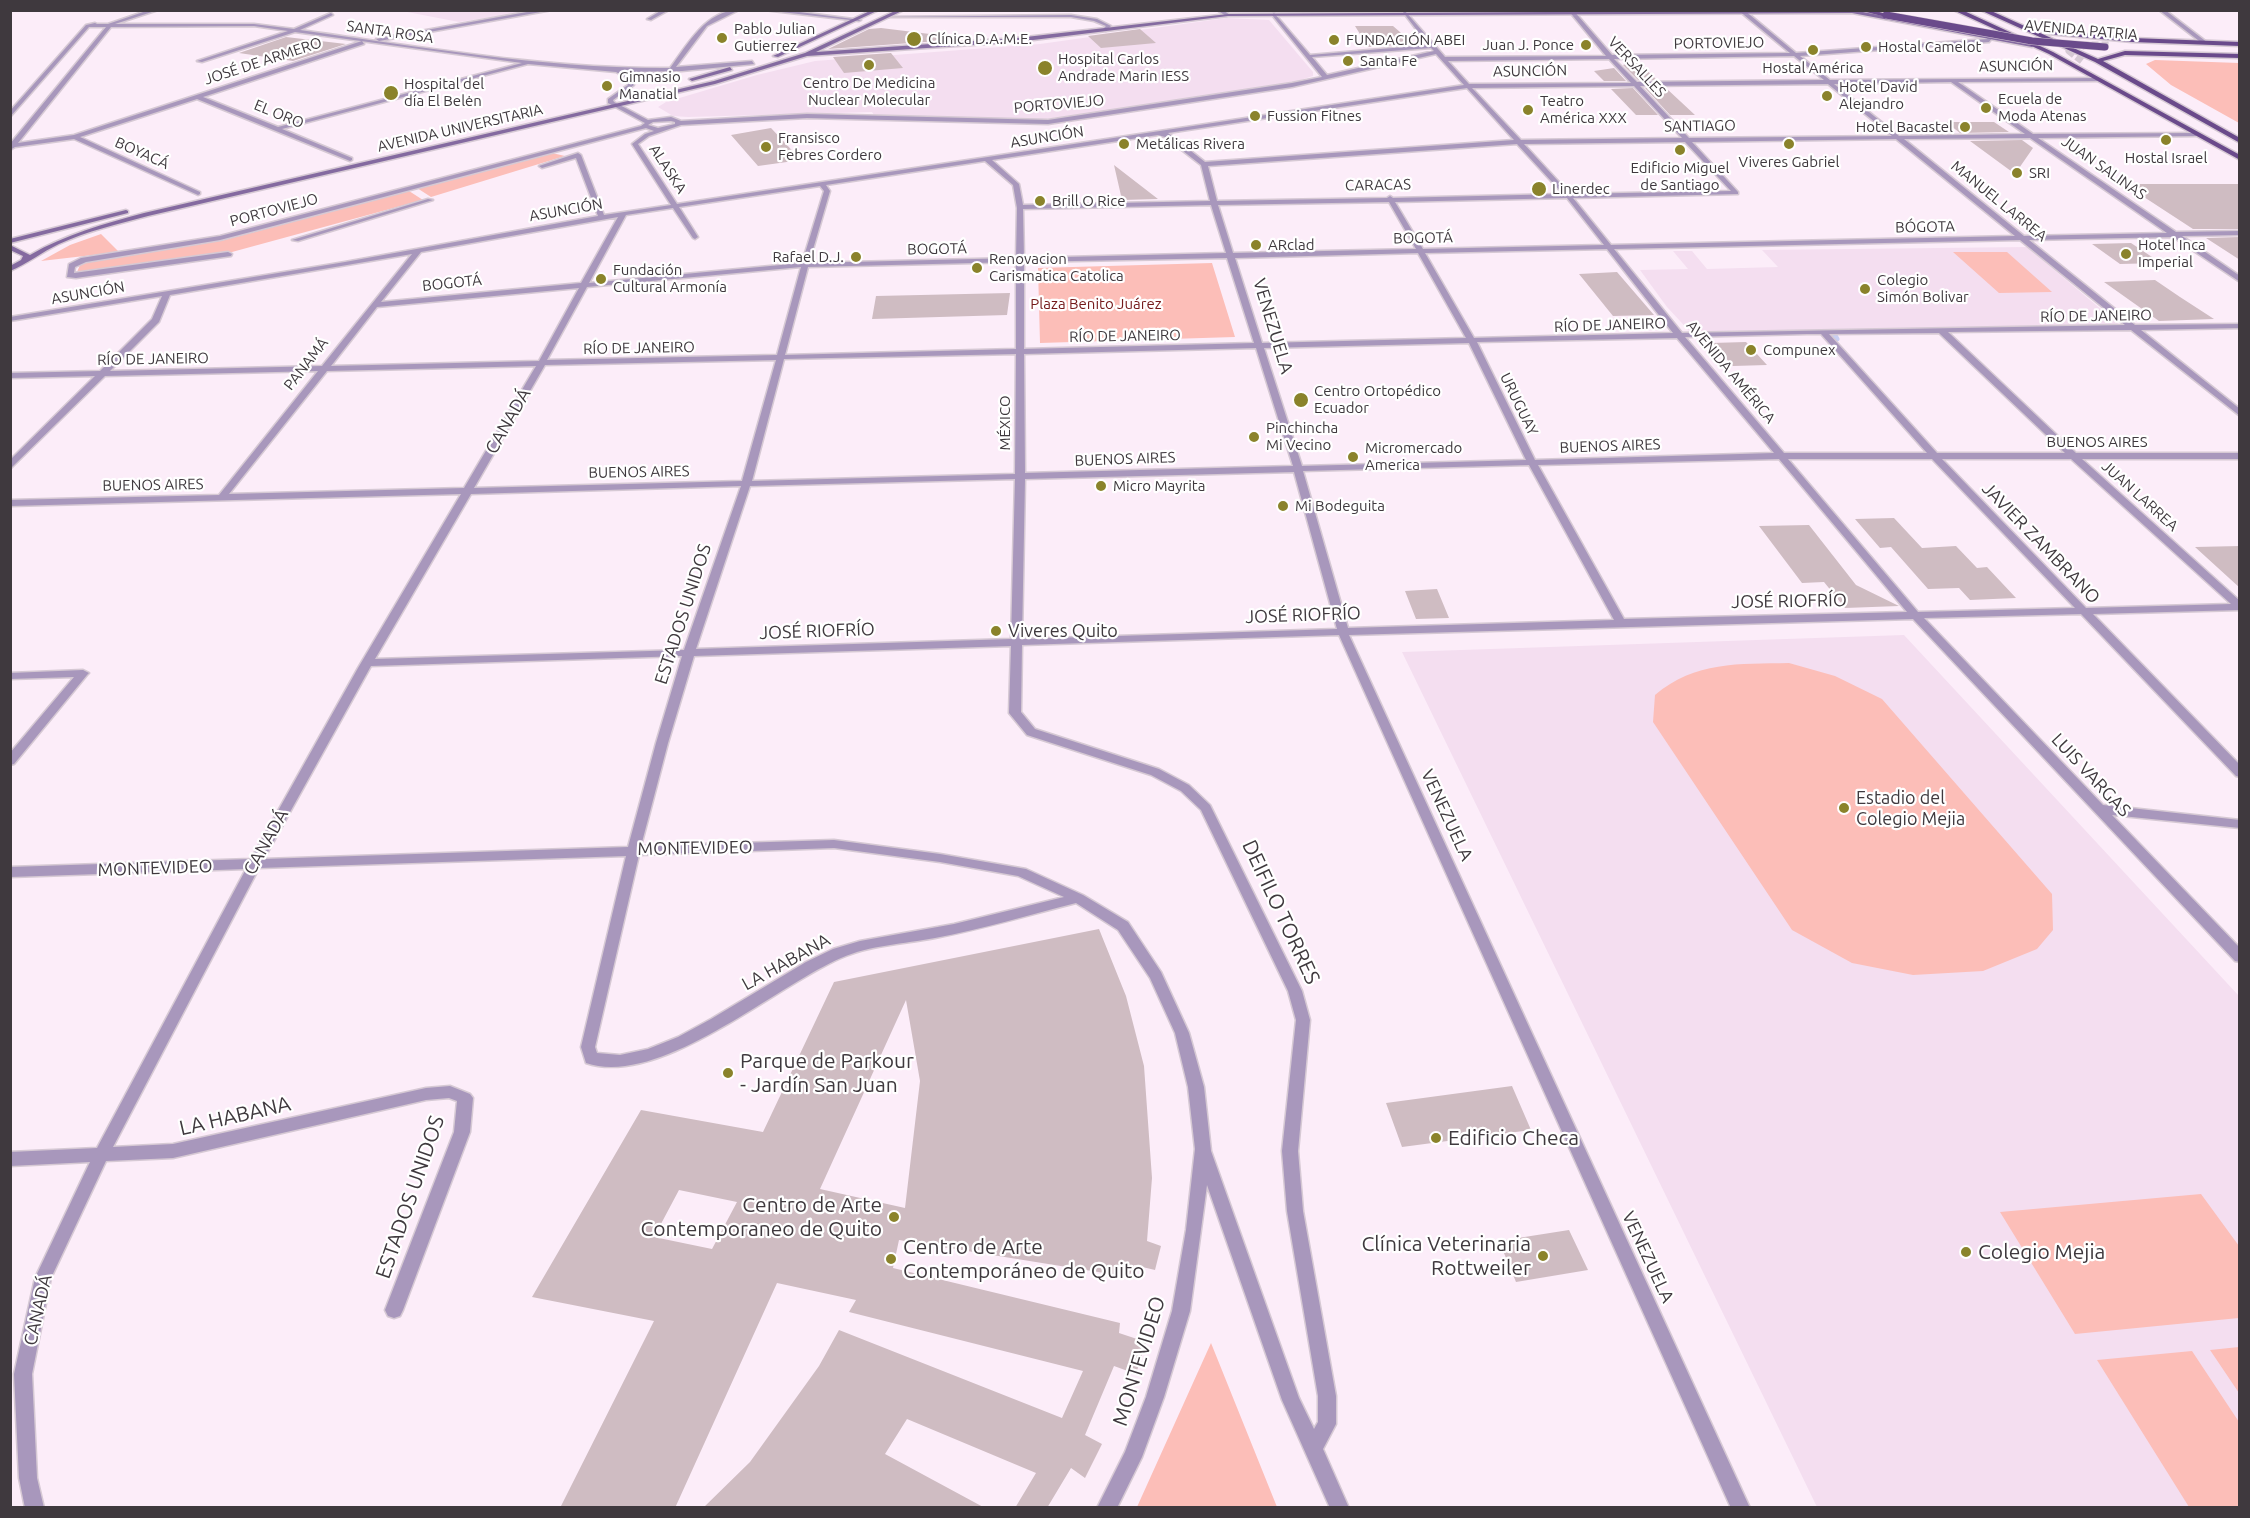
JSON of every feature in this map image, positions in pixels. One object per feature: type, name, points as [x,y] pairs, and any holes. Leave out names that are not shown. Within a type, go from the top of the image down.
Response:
[{"type":"main road","name":"AVENIDA UNIVERSITARIA","points":[[10,241],[198,193],[610,100],[752,63],[804,44],[877,10]]},
{"type":"main road","name":"AVENIDA UNIVERSITARIA","points":[[10,271],[56,243],[91,230],[146,214],[715,82],[807,54],[902,10]]},
{"type":"main road","points":[[1956,10],[2032,45],[2240,158]]},
{"type":"main road","points":[[1983,10],[2109,67],[2240,141]]},
{"type":"main road","points":[[804,44],[802,48],[807,54],[974,44],[1228,15],[1404,11],[1862,11],[1883,13]]},
{"type":"main road","name":"AVENIDA PATRIA","points":[[1846,11],[2032,45]]},
{"type":"main road","name":"AVENIDA PATRIA","points":[[1883,13],[2009,33],[2106,44]]},
{"type":"main road","name":"AVENIDA PATRIA","points":[[1883,13],[2007,37],[2240,51]]},
{"type":"main road","points":[[2019,27],[2072,36],[2205,43],[2240,51]]},
{"type":"main road","points":[[2097,61],[2110,55],[2125,53],[2240,51]]},
{"type":"main road","points":[[2109,67],[2112,62],[2141,56],[2240,51]]},
{"type":"main road","points":[[2082,61],[2146,95],[2165,108],[2169,119]]},
{"type":"main road","points":[[2169,119],[2203,120]]},
{"type":"main road","points":[[10,247],[27,255],[21,264]]},
{"type":"street","points":[[10,115],[88,26],[136,10]]},
{"type":"street","points":[[12,144],[111,24],[156,10]]},
{"type":"street","points":[[200,61],[293,31],[331,14],[318,10]]},
{"type":"street","name":"JOSÉ DE ARMERO","points":[[12,144],[75,137],[366,41],[550,10]]},
{"type":"street","points":[[649,19],[667,10]]},
{"type":"street","points":[[672,69],[705,25],[737,10]]},
{"type":"street","points":[[766,10],[859,20]]},
{"type":"street","points":[[1219,10],[1228,15]]},
{"type":"street","points":[[2161,10],[2205,43]]},
{"type":"street","name":"AVENIDA AMÉRICA","points":[[1404,11],[1437,52],[1569,197],[1680,336],[1917,617]]},
{"type":"street","name":"VERSALLES","points":[[1571,11],[1611,58],[1736,193]]},
{"type":"street","name":"MANUEL LARREA","points":[[1740,11],[1797,54],[1894,136],[2025,238],[2240,414]]},
{"type":"street","points":[[1274,14],[1310,56],[1325,78]]},
{"type":"street","points":[[888,17],[1071,16],[1095,20],[1109,26],[1106,30]]},
{"type":"street","name":"SANTA ROSA","points":[[88,26],[111,24],[254,25],[532,63],[616,70],[672,69],[752,63]]},
{"type":"street","name":"PORTOVIEJO","points":[[1444,59],[1797,54],[1989,40],[1989,37]]},
{"type":"street","points":[[1310,56],[1432,46]]},
{"type":"street","name":"PORTOVIEJO","points":[[679,123],[807,116],[1048,122],[1292,85],[1437,52]]},
{"type":"street","points":[[280,129],[532,63]]},
{"type":"street","points":[[615,107],[610,100],[631,85],[627,76],[616,70]]},
{"type":"street","name":"ASUNCIÓN","points":[[10,320],[418,251],[602,217],[1469,86],[2097,79]]},
{"type":"street","name":"JUAN SALINAS","points":[[1951,80],[2240,280]]},
{"type":"street","name":"EL ORO","points":[[198,97],[350,159]]},
{"type":"street","name":"ALASKA","points":[[635,102],[637,108],[660,119]]},
{"type":"street","name":"ALASKA","points":[[615,107],[646,125]]},
{"type":"street","points":[[660,119],[675,120],[679,123]]},
{"type":"street","name":"PORTOVIEJO","points":[[228,254],[76,276],[69,273],[72,266],[84,260],[199,242],[305,220],[598,139],[660,119]]},
{"type":"street","points":[[646,125],[664,129],[679,123]]},
{"type":"street","name":"ALASKA","points":[[664,129],[647,135],[635,144],[676,206]]},
{"type":"street","points":[[1159,133],[1167,135],[1204,164]]},
{"type":"street","name":"SANTIAGO","points":[[1204,164],[1517,142],[2196,134]]},
{"type":"street","name":"BOYACÁ","points":[[75,137],[198,193]]},
{"type":"street","points":[[542,166],[578,155],[584,146],[598,139]]},
{"type":"street","points":[[549,152],[578,155]]},
{"type":"street","points":[[578,155],[602,217]]},
{"type":"street","name":"MÉXICO","points":[[987,159],[1016,184],[1020,207],[1019,476],[1014,701]]},
{"type":"street","name":"VENEZUELA","points":[[1204,164],[1258,347],[1298,469],[1343,632],[1742,1508]]},
{"type":"street","name":"ESTADOS UNIDOS","points":[[591,1059],[588,1047],[634,849],[689,653],[746,484],[783,358],[803,266],[827,191],[823,185]]},
{"type":"street","name":"CARACAS","points":[[1020,207],[1736,193]]},
{"type":"street","name":"URUGUAY","points":[[1390,198],[1473,342],[1532,463],[1621,623]]},
{"type":"street","points":[[296,240],[430,200]]},
{"type":"street","points":[[676,206],[695,237]]},
{"type":"street","name":"CANADÁ","points":[[35,1508],[28,1478],[23,1374],[43,1278],[100,1157],[254,864],[367,663],[542,363],[623,214]]},
{"type":"street","points":[[315,227],[322,233]]},
{"type":"street","name":"BÓGOTA","points":[[1611,248],[2240,235]]},
{"type":"street","name":"BOGOTÁ","points":[[374,304],[803,266],[1611,248]]},
{"type":"street","name":"PANAMÁ","points":[[221,498],[418,251]]},
{"type":"street","points":[[10,466],[156,320],[167,293]]},
{"type":"street","name":"RÍO DE JANEIRO","points":[[10,376],[1824,332],[2240,326]]},
{"type":"street","name":"JAVIER ZAMBRANO","points":[[1824,332],[1935,458],[2240,773]]},
{"type":"street","name":"JUAN LARREA","points":[[1943,332],[2075,458],[2240,607]]},
{"type":"street","name":"BUENOS AIRES","points":[[10,503],[1782,456],[2075,458],[2240,456]]},
{"type":"street","name":"JOSÉ RIOFRÍO","points":[[367,663],[1621,623],[2240,607]]},
{"type":"street","name":"LUIS VARGAS","points":[[1917,617],[2240,957]]},
{"type":"street","points":[[10,676],[83,673],[10,761]]},
{"type":"street","name":"DEIFILO TORRES","points":[[1014,701],[1015,713],[1031,732],[1155,772],[1185,788],[1206,808],[1295,991],[1303,1020],[1290,1151],[1295,1211],[1327,1396],[1327,1424],[1313,1449]]},
{"type":"street","points":[[2098,809],[2240,824]]},
{"type":"street","name":"MONTEVIDEO","points":[[10,872],[834,844],[1022,872],[1078,898],[1123,926],[1155,976],[1182,1033],[1196,1086],[1203,1149],[1194,1230],[1179,1319],[1155,1397],[1133,1457],[1106,1508]]},
{"type":"street","name":"LA HABANA","points":[[591,1059],[606,1063],[646,1058],[732,1015],[838,953],[993,921],[1078,898]]},
{"type":"street","name":"LA HABANA","points":[[10,1159],[100,1157],[174,1151],[426,1094],[450,1092],[465,1098]]},
{"type":"street","name":"ESTADOS UNIDOS","points":[[394,1310],[462,1132],[465,1098]]},
{"type":"street","name":"MONTEVIDEO","points":[[1203,1149],[1291,1400],[1313,1449]]},
{"type":"street","points":[[1313,1449],[1340,1508]]},
{"type":"shaded area","points":[[402,11],[532,11],[459,22]]},
{"type":"shaded area","name":"Hospital Carlos Andrade Marin IESS","points":[[1226,18],[1269,20],[1313,72],[1313,76],[1282,86],[1039,120],[874,115],[872,112],[688,117],[673,116],[658,107],[666,102],[757,75],[815,61],[1040,44]]},
{"type":"shaded area","name":"Colegio Simón Bolivar","points":[[2027,247],[2121,326],[1693,335],[1667,307],[1640,270],[1688,269],[1673,251],[1692,251],[1707,269],[1778,267],[1762,250]]},
{"type":"shaded area","name":"Colegio Mejia","points":[[1904,635],[2239,996],[2239,1507],[1817,1507],[1402,652]]},
{"type":"green space","points":[[2155,60],[2239,63],[2239,123],[2171,85],[2146,64]]},
{"type":"green space","points":[[552,153],[565,156],[431,197],[417,188]]},
{"type":"green space","points":[[409,191],[423,200],[232,252],[77,272],[80,265],[87,262],[224,240]]},
{"type":"green space","points":[[101,234],[119,252],[41,261],[70,245]]},
{"type":"green space","points":[[1953,252],[2007,252],[2052,292],[1999,293]]},
{"type":"green space","name":"Plaza Benito Juárez","points":[[1212,263],[1235,337],[1040,343],[1038,268]]},
{"type":"green space","name":"Estadio del Colegio Mejia","points":[[1789,663],[1835,676],[1882,699],[2052,894],[2053,930],[2037,949],[1983,971],[1913,975],[1852,963],[1792,930],[1653,722],[1655,695],[1686,676],[1718,667]]},
{"type":"green space","points":[[2201,1194],[2239,1246],[2239,1318],[2075,1334],[2000,1212]]},
{"type":"green space","points":[[1211,1343],[1277,1507],[1137,1507]]},
{"type":"green space","points":[[2240,1347],[2239,1393],[2210,1350]]},
{"type":"green space","points":[[2192,1351],[2239,1422],[2239,1507],[2189,1507],[2097,1360]]},
{"type":"building","points":[[1355,26],[1393,26],[1414,44],[1368,47]]},
{"type":"building","points":[[881,28],[938,35],[939,41],[828,49],[869,29]]},
{"type":"building","points":[[1140,29],[1156,43],[1101,48],[1088,36]]},
{"type":"building","points":[[286,37],[346,44],[293,61],[239,53]]},
{"type":"building","name":"Centro De Medicina Nuclear Molecular","points":[[891,53],[903,68],[844,73],[833,57]]},
{"type":"building","points":[[1637,61],[1657,80],[1638,80],[1623,65]]},
{"type":"building","points":[[1614,68],[1626,81],[1604,81],[1594,71]]},
{"type":"building","points":[[1633,88],[1658,115],[1636,115],[1611,89]]},
{"type":"building","points":[[1645,88],[1666,88],[1695,115],[1670,115]]},
{"type":"building","points":[[1946,122],[1994,122],[2009,132],[1960,133]]},
{"type":"building","name":"Fransisco Febres Cordero","points":[[771,128],[801,160],[758,166],[731,135]]},
{"type":"building","points":[[2022,140],[2033,148],[2015,174],[1970,141]]},
{"type":"building","points":[[1114,165],[1158,199],[1122,200]]},
{"type":"building","points":[[2124,184],[2240,184],[2240,229],[2193,229]]},
{"type":"building","points":[[2240,237],[2240,260],[2206,238]]},
{"type":"building","name":"Hotel Inca Imperial","points":[[2131,243],[2161,263],[2120,264],[2092,244]]},
{"type":"building","points":[[1617,272],[1654,315],[1613,316],[1579,274]]},
{"type":"building","points":[[2155,280],[2214,319],[2159,321],[2104,282]]},
{"type":"building","points":[[1010,293],[1007,315],[872,319],[876,296]]},
{"type":"building","points":[[1746,342],[1767,365],[1733,366],[1712,343]]},
{"type":"building","points":[[1894,518],[1922,548],[1956,546],[1977,568],[1987,567],[2016,598],[1970,600],[1959,588],[1928,589],[1891,547],[1880,548],[1855,519]]},
{"type":"building","points":[[1809,525],[1856,585],[1899,606],[1845,608],[1824,582],[1802,583],[1759,526]]},
{"type":"building","points":[[2240,546],[2240,588],[2195,547]]},
{"type":"building","points":[[1437,589],[1449,618],[1416,619],[1405,591]]},
{"type":"building","name":"Centro de Arte Contemporaneo de Quito","points":[[1099,929],[1126,996],[1144,1066],[1152,1178],[1147,1241],[1161,1246],[1155,1270],[1134,1265],[1129,1277],[899,1240],[893,1268],[1120,1323],[1119,1333],[1146,1342],[1136,1374],[1114,1366],[1085,1435],[1102,1444],[1085,1478],[1071,1468],[1047,1508],[1015,1508],[1036,1473],[907,1419],[885,1454],[985,1508],[703,1508],[750,1462],[819,1366],[839,1330],[1062,1418],[1083,1371],[849,1312],[856,1300],[777,1283],[675,1508],[560,1508],[654,1321],[532,1297],[641,1110],[763,1132],[834,982]],"holes":[[[906,1000],[920,1081],[905,1208],[820,1189]],[[679,1190],[737,1202],[712,1249],[654,1237]]]},
{"type":"building","name":"Edificio Checa","points":[[1512,1086],[1531,1130],[1402,1147],[1386,1103]]},
{"type":"building","name":"Clínica Veterinaria Rottweiler","points":[[1569,1230],[1588,1270],[1516,1282],[1499,1241]]},
{"type":"waterway","points":[[1833,332],[1837,339]]},
{"type":"tunnel","points":[[2082,61],[2069,51],[2086,45],[2110,45]]},
{"type":"place","name":"Pablo Julian Gutierrez","points":[[722,38]]},
{"type":"place","name":"Clínica D.A.M.E.","points":[[914,39]]},
{"type":"place","name":"FUNDACIÓN ABEI","points":[[1334,40]]},
{"type":"place","name":"Juan J. Ponce","points":[[1586,45]]},
{"type":"place","name":"Hostal Camelot","points":[[1866,47]]},
{"type":"place","name":"Hostal América","points":[[1813,50]]},
{"type":"place","name":"Santa Fe","points":[[1348,61]]},
{"type":"place","name":"Centro De Medicina Nuclear Molecular","points":[[869,65]]},
{"type":"place","name":"Hospital Carlos Andrade Marin IESS","points":[[1045,68]]},
{"type":"place","name":"Gimnasio Manatial","points":[[607,86]]},
{"type":"place","name":"Hospital del día El Belėn","points":[[391,93]]},
{"type":"place","name":"Hotel David Alejandro","points":[[1827,96]]},
{"type":"place","name":"Ecuela de Moda Atenas","points":[[1986,108]]},
{"type":"place","name":"Teatro América XXX","points":[[1528,110]]},
{"type":"place","name":"Fussion Fitnes","points":[[1255,116]]},
{"type":"place","name":"Hotel Bacastel","points":[[1965,127]]},
{"type":"place","name":"Hostal Israel","points":[[2166,140]]},
{"type":"place","name":"Metálicas Rivera","points":[[1124,144]]},
{"type":"place","name":"Viveres Gabriel","points":[[1789,144]]},
{"type":"place","name":"Fransisco Febres Cordero","points":[[766,147]]},
{"type":"place","name":"Edificio Miguel de Santiago","points":[[1680,150]]},
{"type":"place","name":"SRI","points":[[2017,173]]},
{"type":"place","name":"Linerdec","points":[[1539,189]]},
{"type":"place","name":"Brill O Rice","points":[[1040,201]]},
{"type":"place","name":"ARclad","points":[[1256,245]]},
{"type":"place","name":"Hotel Inca Imperial","points":[[2126,254]]},
{"type":"place","name":"Rafael D.J.","points":[[856,257]]},
{"type":"place","name":"Renovacion Carismatica Catolica","points":[[977,268]]},
{"type":"place","name":"Fundación Cultural Armonía","points":[[601,279]]},
{"type":"place","name":"Colegio Simón Bolivar","points":[[1865,289]]},
{"type":"place","name":"Compunex","points":[[1751,350]]},
{"type":"place","name":"Centro Ortopédico Ecuador","points":[[1301,400]]},
{"type":"place","name":"Pinchincha Mi Vecino","points":[[1254,437]]},
{"type":"place","name":"Micromercado America","points":[[1353,457]]},
{"type":"place","name":"Micro Mayrita","points":[[1101,486]]},
{"type":"place","name":"Mi Bodeguita","points":[[1283,506]]},
{"type":"place","name":"Viveres Quito","points":[[996,631]]},
{"type":"place","name":"Estadio del Colegio Mejia","points":[[1844,808]]},
{"type":"place","name":"Parque de Parkour - Jardín San Juan","points":[[728,1073]]},
{"type":"place","name":"Edificio Checa","points":[[1436,1138]]},
{"type":"place","name":"Centro de Arte Contemporaneo de Quito","points":[[894,1217]]},
{"type":"place","name":"Colegio Mejia","points":[[1966,1252]]},
{"type":"place","name":"Clínica Veterinaria Rottweiler","points":[[1543,1256]]},
{"type":"place","name":"Centro de Arte Contemporáneo de Quito","points":[[891,1259]]}]
